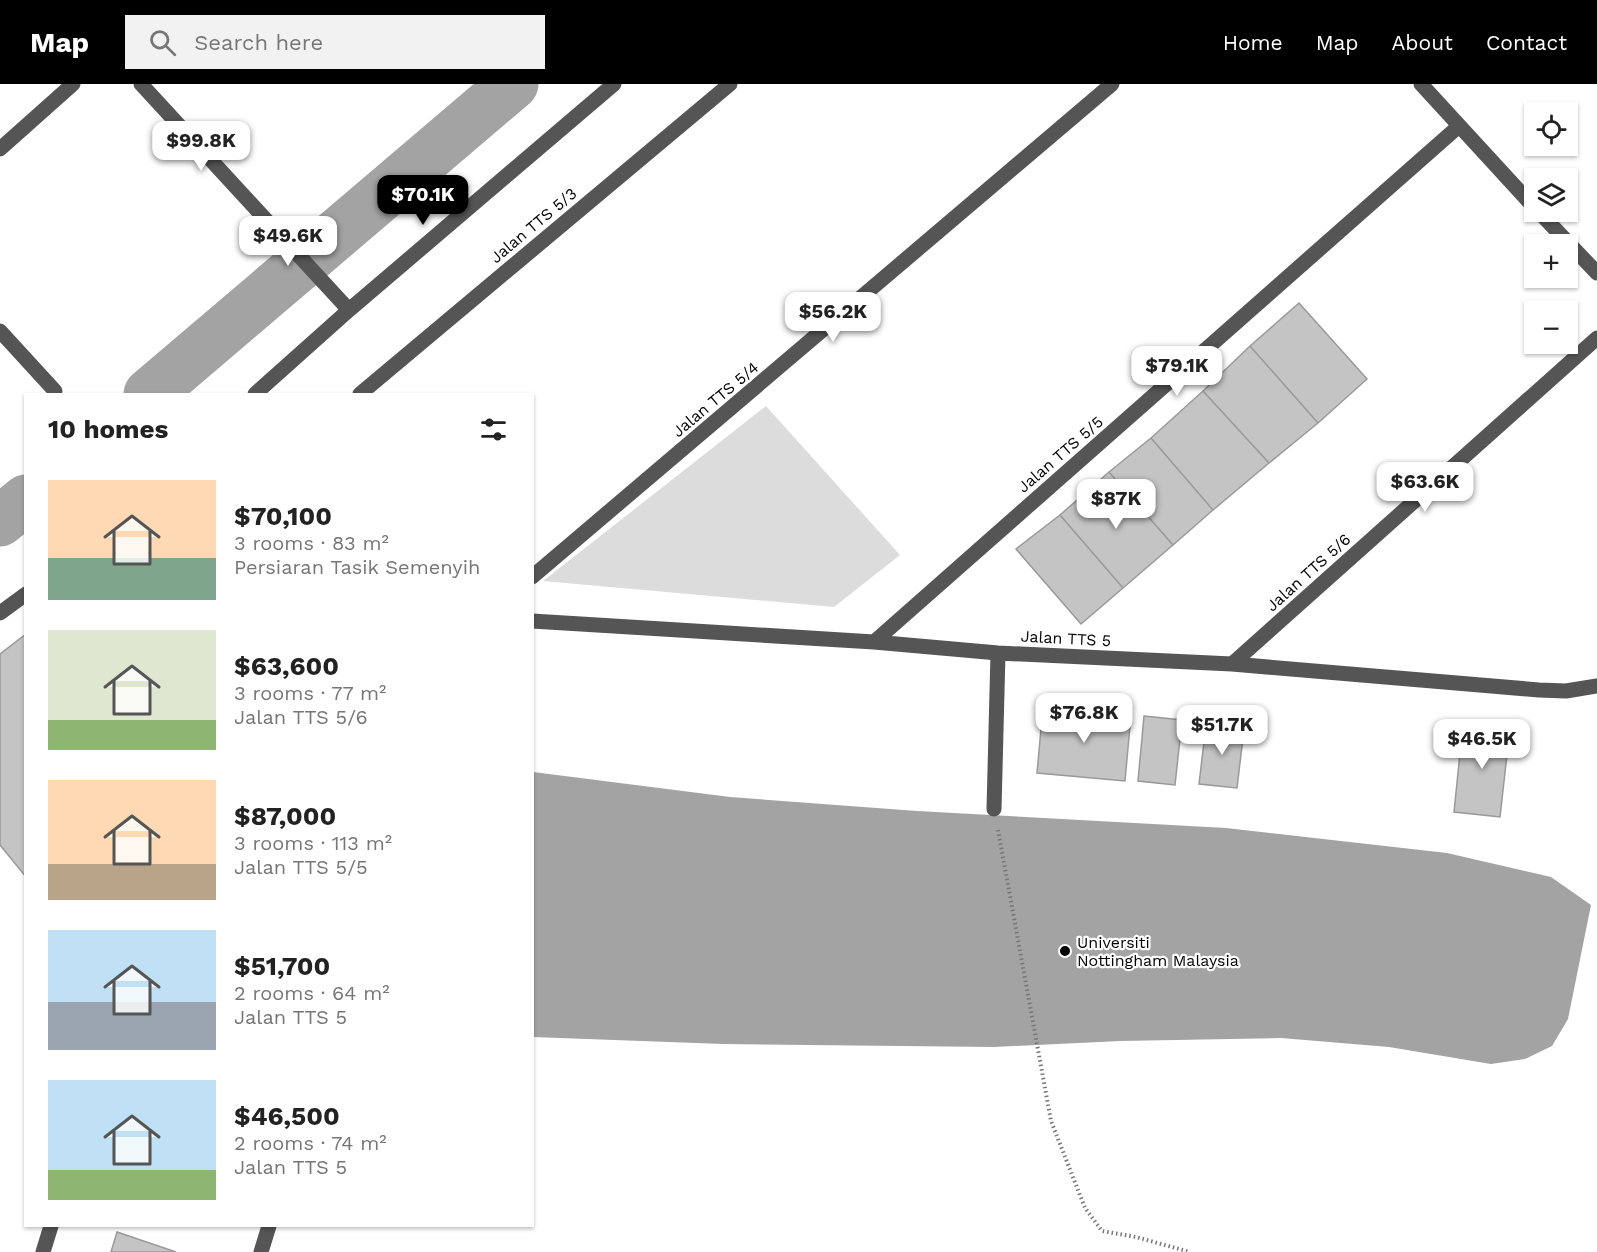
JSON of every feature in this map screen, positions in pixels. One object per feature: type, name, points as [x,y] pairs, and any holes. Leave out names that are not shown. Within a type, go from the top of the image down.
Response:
[{"type":"street","points":[[0,150],[73,84]]},
{"type":"street","points":[[141,84],[349,310]]},
{"type":"street","points":[[256,393],[349,310],[614,84]]},
{"type":"street","name":"Jalan TTS 5/3","points":[[361,393],[730,84]]},
{"type":"street","name":"Jalan TTS 5/4","points":[[534,575],[1112,84]]},
{"type":"street","points":[[1421,84],[1524,196]]},
{"type":"street","name":"Jalan TTS 5/5","points":[[874,642],[1459,126]]},
{"type":"street","points":[[1549,222],[1597,273]]},
{"type":"street","points":[[0,331],[55,391]]},
{"type":"street","name":"Jalan TTS 5/6","points":[[1232,664],[1597,338]]},
{"type":"street","points":[[0,613],[24,595]]},
{"type":"street","name":"Jalan TTS 5","points":[[534,621],[874,642],[998,653],[1232,664],[1539,690],[1566,691],[1597,686]]},
{"type":"street","points":[[994,809],[998,653]]},
{"type":"street","points":[[44,1252],[51,1227]]},
{"type":"street","points":[[261,1252],[269,1227]]},
{"type":"path","points":[[994,809],[1051,1121],[1085,1208],[1102,1231],[1136,1237],[1190,1252]]},
{"type":"shaded area","points":[[766,406],[900,555],[834,607],[543,581]]},
{"type":"shaded area","points":[[534,772],[730,797],[917,811],[1226,828],[1447,853],[1551,877],[1591,905],[1568,1019],[1552,1046],[1525,1059],[1491,1064],[1389,1047],[1281,1038],[1120,1041],[994,1047],[723,1044],[534,1037]]},
{"type":"building","points":[[1299,303],[1367,379],[1318,423],[1250,346]]},
{"type":"building","points":[[1250,346],[1318,423],[1269,463],[1203,391]]},
{"type":"building","points":[[1203,391],[1269,463],[1213,510],[1151,438]]},
{"type":"building","points":[[1151,438],[1213,510],[1173,545],[1109,472]]},
{"type":"building","points":[[1109,472],[1173,545],[1123,588],[1060,515]]},
{"type":"building","points":[[1060,515],[1123,588],[1081,624],[1016,549]]},
{"type":"building","points":[[24,636],[24,875],[0,845],[0,654]]},
{"type":"building","points":[[1043,707],[1131,715],[1125,781],[1037,773]]},
{"type":"building","points":[[1144,716],[1182,720],[1175,785],[1138,781]]},
{"type":"building","points":[[1463,724],[1510,728],[1500,817],[1454,812]]},
{"type":"building","points":[[1206,725],[1244,729],[1237,788],[1199,784]]},
{"type":"building","points":[[117,1232],[176,1252],[111,1252]]},
{"type":"waterway","points":[[150,393],[513,84]]},
{"type":"waterway","points":[[0,521],[24,502]]},
{"type":"place","name":"Universiti Nottingham Malaysia","points":[[1065,951]]}]
